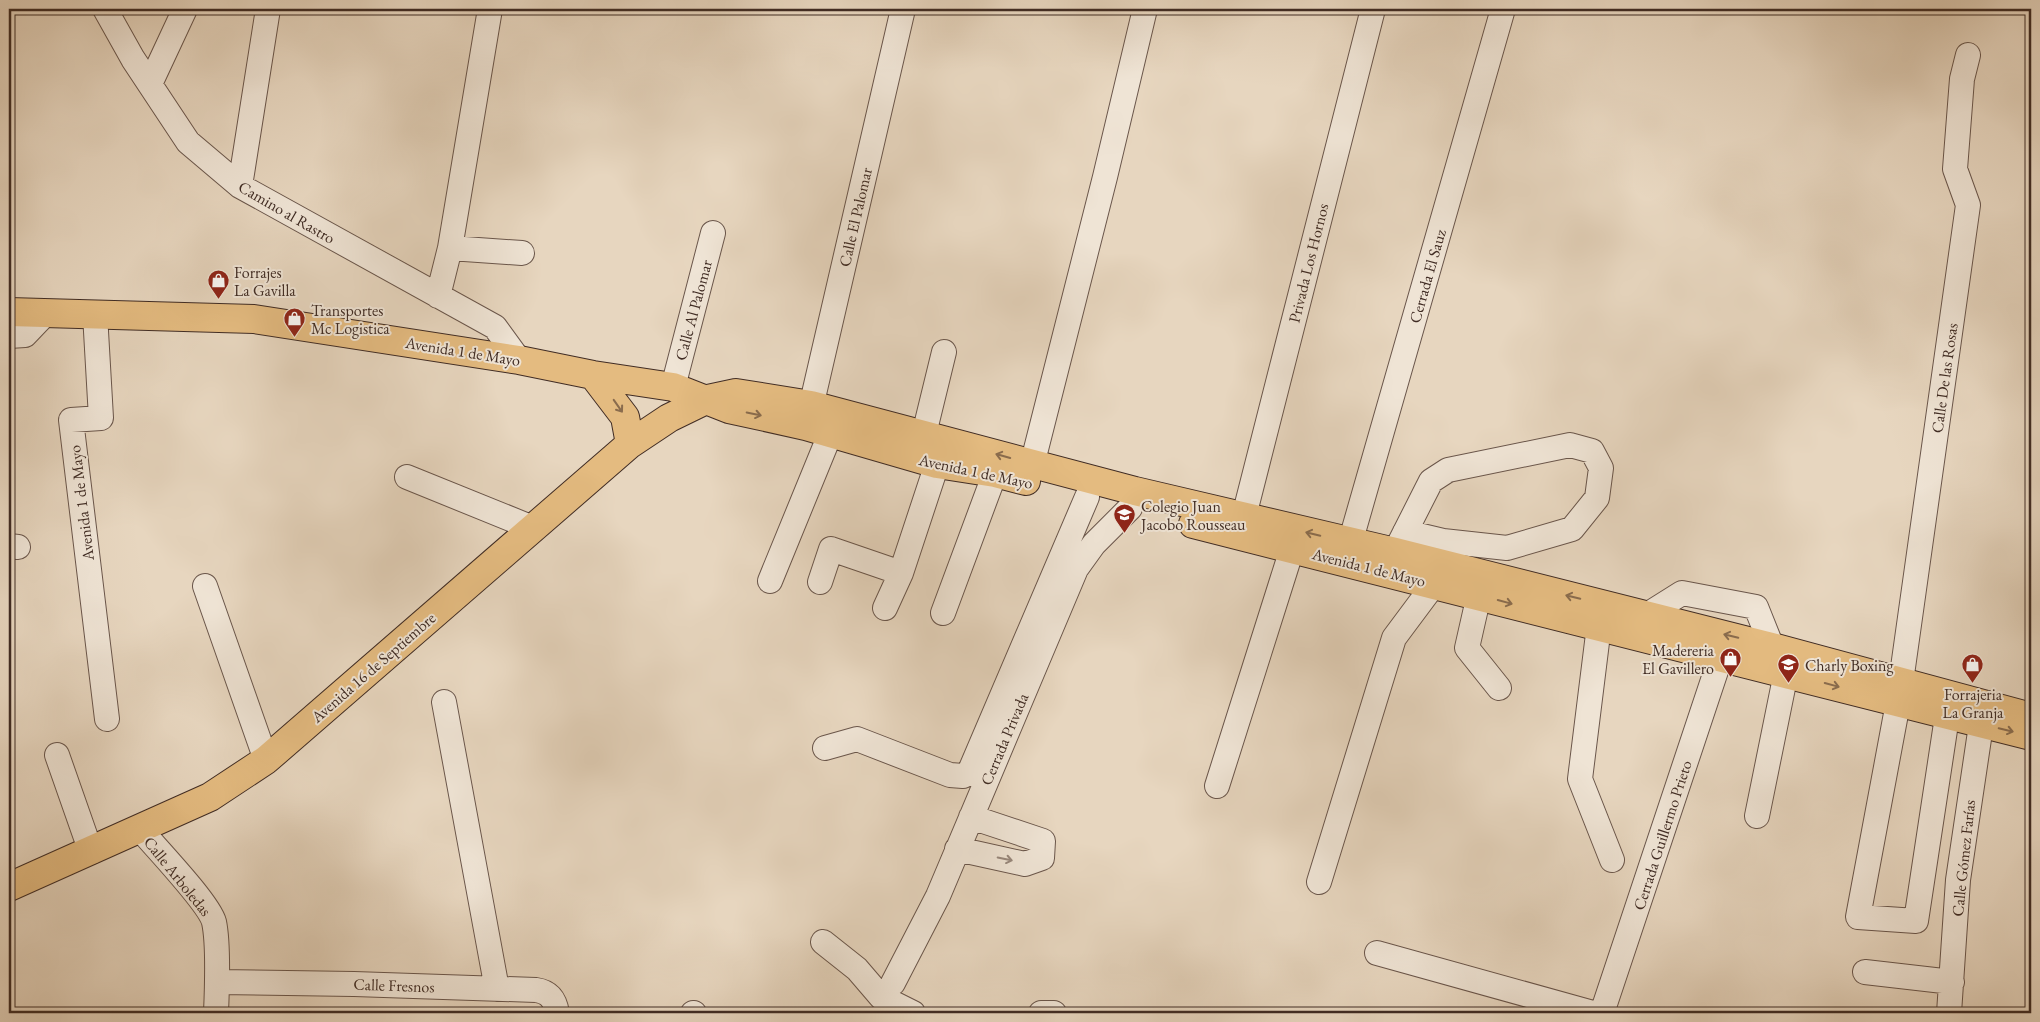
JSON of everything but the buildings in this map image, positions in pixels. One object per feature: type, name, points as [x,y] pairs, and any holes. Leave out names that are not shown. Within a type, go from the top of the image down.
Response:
[{"type":"main road","name":"Avenida 1 de Mayo","points":[[9,312],[254,319],[519,360],[593,375],[643,381],[672,387],[708,399],[736,393],[937,464],[995,474],[1435,583],[1786,673],[1899,692]]},
{"type":"main road","points":[[593,375],[625,417],[630,444]]},
{"type":"main road","points":[[643,381],[656,406],[656,427]]},
{"type":"main road","name":"Avenida 16 de Septiembre","points":[[9,887],[210,798],[266,760],[630,444],[656,427],[708,399]]},
{"type":"main road","name":"Avenida 1 de Mayo","points":[[816,421],[924,434],[1032,465],[1350,543],[1400,542],[1647,615],[1772,647],[1899,692],[1982,714],[2031,736]]},
{"type":"main road","name":"Avenida 1 de Mayo","points":[[1982,714],[2031,717]]},
{"type":"street","name":"Camino al Rastro","points":[[106,9],[150,84],[188,142],[240,186],[495,327],[519,360]]},
{"type":"street","points":[[150,84],[185,9]]},
{"type":"street","points":[[240,186],[268,9]]},
{"type":"street","points":[[438,296],[450,248],[490,9]]},
{"type":"street","name":"Calle El Palomar","points":[[770,581],[816,421],[903,9]]},
{"type":"street","points":[[1032,465],[1105,177],[1145,9]]},
{"type":"street","name":"Privada Los Hornos","points":[[1244,516],[1373,9]]},
{"type":"street","name":"Cerrada El Sauz","points":[[1350,543],[1503,9]]},
{"type":"street","name":"Calle De las Rosas","points":[[1949,705],[1916,921],[1858,917],[1899,692],[1968,205],[1955,169],[1962,79],[1968,55]]},
{"type":"street","name":"Calle Al Palomar","points":[[672,387],[713,233]]},
{"type":"street","points":[[450,248],[522,253]]},
{"type":"street","points":[[9,336],[25,335],[46,313]]},
{"type":"street","name":"Avenida 1 de Mayo","points":[[95,314],[101,418],[71,420],[107,719]]},
{"type":"street","points":[[924,434],[944,352]]},
{"type":"street","points":[[1570,445],[1592,451],[1600,468],[1597,498],[1572,529],[1507,548],[1442,541],[1400,542],[1431,481],[1448,470],[1570,445]]},
{"type":"street","points":[[885,608],[901,573],[937,464]]},
{"type":"street","points":[[943,613],[995,474]]},
{"type":"street","points":[[407,477],[533,528]]},
{"type":"street","points":[[825,748],[857,739],[950,775],[963,776],[969,773],[1087,497]]},
{"type":"street","name":"Cerrada Privada","points":[[893,983],[938,896],[1076,569],[1094,544],[1130,508]]},
{"type":"street","points":[[820,582],[831,549],[901,573]]},
{"type":"street","points":[[1217,786],[1292,549]]},
{"type":"street","points":[[1319,882],[1394,638],[1435,583]]},
{"type":"street","points":[[205,586],[266,760]]},
{"type":"street","points":[[1479,595],[1467,648],[1499,688]]},
{"type":"street","points":[[1599,626],[1580,779],[1612,860]]},
{"type":"street","name":"Cerrada Guillermo Prieto","points":[[1602,1013],[1721,656]]},
{"type":"street","points":[[1757,816],[1786,673]]},
{"type":"street","points":[[444,702],[496,989]]},
{"type":"street","name":"Calle Gómez Farías","points":[[1949,1013],[1958,880],[1982,714]]},
{"type":"street","points":[[57,755],[91,852]]},
{"type":"street","points":[[957,849],[1025,864],[1042,858],[1043,841],[971,817]]},
{"type":"street","name":"Calle Arboledas","points":[[140,829],[194,891],[214,920],[217,982],[216,1013]]},
{"type":"street","points":[[823,942],[857,969],[881,997],[913,1013]]},
{"type":"street","points":[[1378,953],[1593,1013]]},
{"type":"street","points":[[1865,972],[1952,982]]},
{"type":"street","name":"Calle Fresnos","points":[[217,982],[546,992],[553,998],[557,1013]]},
{"type":"street","points":[[1042,1013],[1054,1013]]},
{"type":"place","name":"Forrajes La Gavilla","points":[[218,300]]},
{"type":"place","name":"Transportes Mc Logistica","points":[[295,338]]},
{"type":"place","name":"Colegio Juan Jacobo Rousseau","points":[[1125,534]]},
{"type":"place","name":"Madereria El Gavillero","points":[[1730,678]]},
{"type":"place","name":"Charly Boxing","points":[[1789,684]]},
{"type":"place","name":"Forrajeria La Granja","points":[[1973,684]]}]
